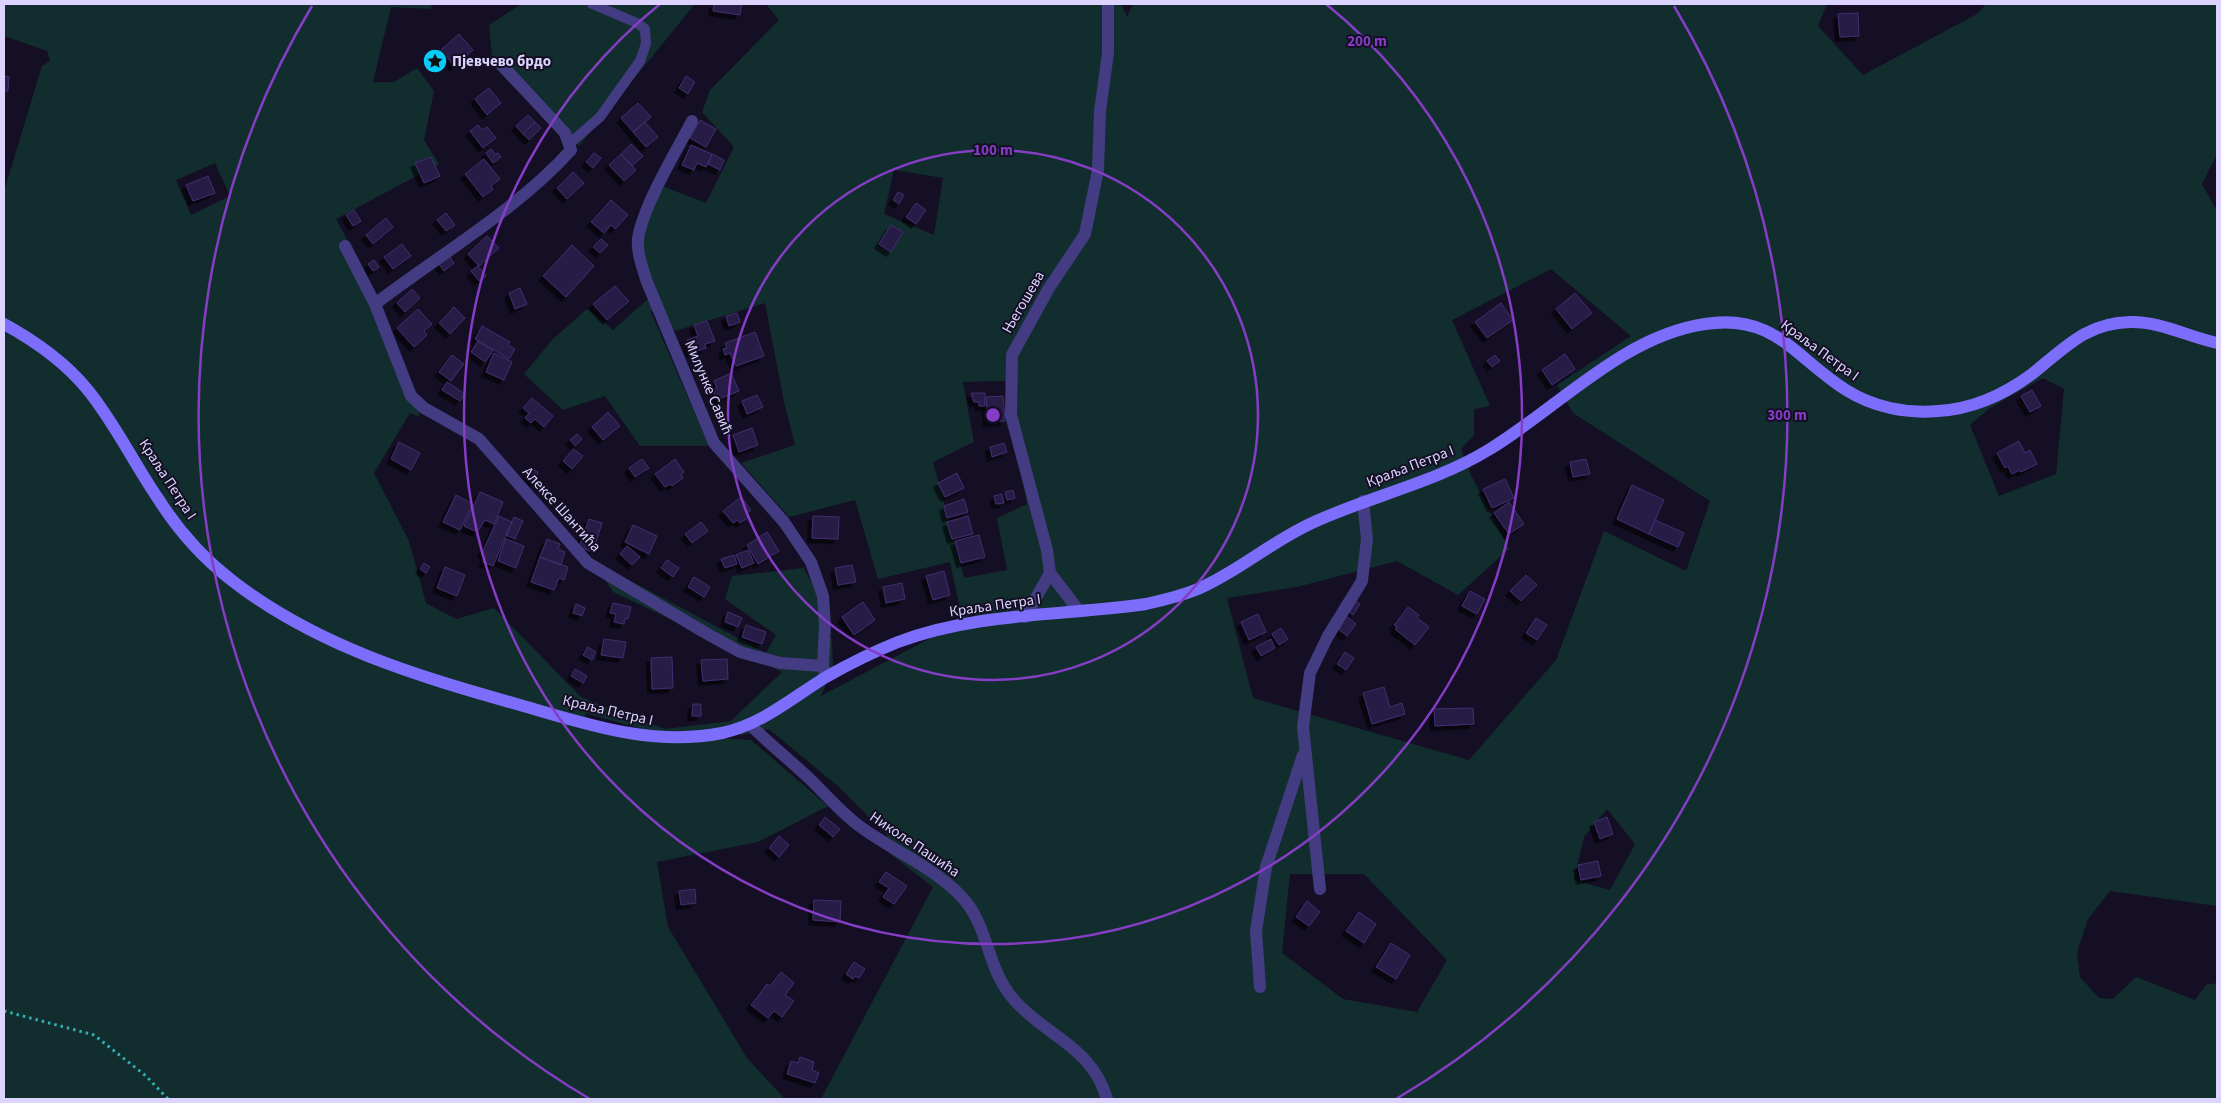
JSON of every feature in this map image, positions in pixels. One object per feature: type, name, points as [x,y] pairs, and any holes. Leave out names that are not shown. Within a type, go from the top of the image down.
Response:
[{"type":"street","name":"Његошева","points":[[1079,611],[1050,573],[1046,550],[1011,415],[1012,355],[1049,288],[1085,234],[1098,170],[1100,111],[1108,53],[1108,4]]},
{"type":"street","points":[[375,304],[423,267],[501,212],[558,164],[571,150],[565,133],[499,62]]},
{"type":"street","name":"Милунке Савић","points":[[692,121],[653,198],[638,234],[639,259],[646,282],[714,443],[784,522],[811,562],[822,596],[825,625],[824,672]]},
{"type":"street","name":"Алексе Шантића","points":[[345,246],[375,304],[411,396],[424,408],[479,439],[588,563],[740,652],[824,672]]},
{"type":"street","name":"Краља Петра I","points":[[4,324],[40,345],[57,358],[87,389],[126,446],[158,500],[174,522],[208,559],[252,595],[304,628],[374,660],[444,684],[625,733],[658,738],[684,738],[725,733],[750,725],[824,672],[878,650],[939,629],[970,622],[1146,604],[1200,588],[1278,540],[1312,522],[1409,485],[1485,452],[1522,429],[1629,352],[1672,331],[1701,324],[1728,321],[1755,326],[1784,340],[1846,390],[1880,406],[1917,412],[1957,408],[1990,398],[2020,382],[2077,336],[2116,323],[2134,322],[2156,326],[2217,343]]},
{"type":"street","name":"Краља Петра I","points":[[1320,889],[1303,727],[1310,673],[1328,636],[1362,581],[1367,539],[1363,502]]},
{"type":"street","points":[[1025,616],[1050,573]]},
{"type":"street","name":"Николе Пашића","points":[[750,725],[857,825],[936,875],[961,896],[980,924],[992,966],[1002,984],[1016,1002],[1036,1020],[1079,1052],[1100,1082],[1107,1099]]},
{"type":"street","name":"Краља Петра I","points":[[1260,987],[1256,932],[1266,867],[1305,750]]},
{"type":"lane","points":[[569,144],[600,117],[640,61],[646,44],[645,29],[637,22],[592,4]]},
{"type":"path","points":[[4,1011],[94,1035],[146,1076],[168,1099]]},
{"type":"green space","points":[[4,4],[432,4],[431,9],[391,7],[373,82],[394,82],[417,68],[434,91],[424,140],[439,164],[336,219],[385,315],[405,365],[420,417],[410,413],[374,473],[409,541],[426,603],[456,619],[494,608],[581,697],[665,729],[731,721],[782,672],[613,592],[592,560],[766,653],[776,635],[725,599],[732,576],[804,568],[819,596],[820,642],[832,638],[833,666],[821,696],[980,612],[962,619],[950,562],[878,579],[855,500],[789,517],[741,463],[795,445],[784,402],[765,303],[675,331],[650,310],[709,446],[640,446],[605,396],[563,410],[524,374],[553,339],[587,309],[613,330],[648,299],[632,245],[654,183],[706,203],[734,147],[702,112],[710,90],[779,20],[766,4],[1121,4],[1127,17],[1133,4],[1827,4],[1818,26],[1863,75],[1977,14],[1986,4],[2217,4],[2217,154],[2202,184],[2217,211],[2217,906],[2110,891],[2088,919],[2077,952],[2080,977],[2099,998],[2113,999],[2136,977],[2195,1000],[2206,985],[2217,983],[2217,1099],[821,1099],[933,887],[889,853],[887,835],[840,788],[769,729],[742,735],[649,731],[585,713],[588,730],[751,740],[828,806],[758,842],[657,862],[668,927],[747,1058],[785,1099],[4,1099],[4,191],[42,66],[50,61],[47,51],[4,36]],"holes":[[[215,163],[230,196],[191,215],[176,180]],[[894,170],[943,178],[934,235],[884,214]],[[1551,269],[1631,336],[1557,385],[1573,413],[1710,501],[1686,571],[1604,531],[1556,660],[1469,760],[1253,698],[1227,598],[1297,587],[1397,561],[1458,595],[1509,549],[1470,473],[1461,449],[1474,435],[1474,409],[1490,406],[1452,320]],[[2043,378],[2064,389],[2056,474],[1999,496],[1970,425],[1990,408]],[[1005,381],[1027,504],[997,518],[1007,570],[964,578],[933,462],[974,442],[963,382]],[[1607,809],[1635,844],[1610,890],[1574,880],[1584,837]],[[1290,874],[1364,874],[1447,960],[1417,1012],[1343,999],[1282,953]]]},
{"type":"green space","points":[[521,4],[695,4],[579,146],[561,135],[493,66],[489,25]]},
{"type":"building","points":[[714,4],[742,4],[740,15],[713,11]]},
{"type":"building","points":[[1858,13],[1859,36],[1840,37],[1838,14]]},
{"type":"building","points":[[459,34],[473,50],[454,66],[441,50]]},
{"type":"building","points":[[4,76],[9,77],[8,91],[4,91]]},
{"type":"building","points":[[686,76],[695,82],[688,94],[679,88]]},
{"type":"building","points":[[489,88],[501,103],[487,115],[475,99]]},
{"type":"building","points":[[638,103],[651,117],[633,132],[621,118]]},
{"type":"building","points":[[528,115],[535,122],[523,134],[516,126]]},
{"type":"building","points":[[700,120],[716,129],[706,147],[690,138]]},
{"type":"building","points":[[535,122],[541,128],[529,140],[523,134]]},
{"type":"building","points":[[645,122],[658,137],[646,147],[633,132]]},
{"type":"building","points":[[478,125],[482,130],[487,127],[496,138],[483,148],[470,131]]},
{"type":"building","points":[[631,144],[643,156],[632,166],[621,154]]},
{"type":"building","points":[[691,145],[712,154],[706,167],[697,163],[694,170],[682,165]]},
{"type":"building","points":[[491,149],[501,157],[493,163],[486,153]]},
{"type":"building","points":[[594,153],[601,158],[593,168],[586,162]]},
{"type":"building","points":[[621,154],[636,170],[624,181],[609,165]]},
{"type":"building","points":[[712,154],[724,160],[720,170],[708,164]]},
{"type":"building","points":[[431,157],[440,176],[424,183],[415,163]]},
{"type":"building","points":[[484,159],[500,179],[491,186],[493,189],[483,197],[465,174]]},
{"type":"building","points":[[573,172],[584,183],[567,199],[557,188]]},
{"type":"building","points":[[208,176],[215,193],[193,201],[186,185]]},
{"type":"building","points":[[898,192],[904,195],[899,204],[893,200]]},
{"type":"building","points":[[611,200],[628,215],[615,229],[611,225],[604,233],[591,222]]},
{"type":"building","points":[[916,203],[926,210],[916,224],[906,217]]},
{"type":"building","points":[[354,210],[361,221],[353,226],[346,215]]},
{"type":"building","points":[[446,213],[455,225],[446,231],[437,220]]},
{"type":"building","points":[[386,218],[393,227],[373,244],[366,235]]},
{"type":"building","points":[[891,225],[903,232],[891,252],[879,244]]},
{"type":"building","points":[[487,236],[499,248],[479,266],[468,254]]},
{"type":"building","points":[[601,239],[608,245],[600,253],[593,247]]},
{"type":"building","points":[[402,244],[411,256],[393,269],[384,257]]},
{"type":"building","points":[[572,245],[594,266],[566,297],[543,276]]},
{"type":"building","points":[[449,256],[454,263],[444,271],[439,264]]},
{"type":"building","points":[[374,260],[379,267],[373,271],[368,264]]},
{"type":"building","points":[[478,266],[486,276],[479,281],[471,271]]},
{"type":"building","points":[[615,286],[629,301],[607,320],[593,304]]},
{"type":"building","points":[[520,288],[527,304],[515,309],[509,293]]},
{"type":"building","points":[[412,289],[420,298],[405,312],[397,303]]},
{"type":"building","points":[[1575,293],[1592,313],[1572,329],[1556,309]]},
{"type":"building","points":[[1501,303],[1513,320],[1487,338],[1475,322]]},
{"type":"building","points":[[454,307],[465,318],[450,334],[439,323]]},
{"type":"building","points":[[418,309],[432,324],[424,331],[427,335],[414,347],[397,328]]},
{"type":"building","points":[[737,313],[740,322],[729,326],[726,316]]},
{"type":"building","points":[[707,321],[715,341],[705,344],[706,348],[691,353],[687,340],[698,336],[694,325]]},
{"type":"building","points":[[482,326],[510,342],[508,345],[515,349],[509,359],[475,339]]},
{"type":"building","points":[[755,332],[764,356],[736,366],[730,353],[725,355],[723,349],[727,348],[725,343]]},
{"type":"building","points":[[478,341],[493,351],[485,362],[471,352]]},
{"type":"building","points":[[494,353],[512,362],[504,380],[486,372]]},
{"type":"building","points":[[1565,354],[1575,369],[1552,385],[1542,370]]},
{"type":"building","points":[[452,355],[464,364],[451,381],[439,372]]},
{"type":"building","points":[[1495,355],[1500,361],[1492,367],[1487,361]]},
{"type":"building","points":[[731,373],[739,391],[717,400],[712,390],[717,388],[714,381]]},
{"type":"building","points":[[447,382],[465,394],[460,401],[442,390]]},
{"type":"building","points":[[2032,390],[2041,406],[2030,412],[2021,396]]},
{"type":"building","points":[[971,393],[985,393],[985,406],[979,406],[979,402],[974,402]]},
{"type":"building","points":[[757,395],[763,407],[747,414],[742,401]]},
{"type":"building","points":[[1003,396],[1005,421],[988,422],[986,397]]},
{"type":"building","points":[[532,398],[553,416],[544,427],[535,419],[531,423],[525,418],[529,413],[523,408]]},
{"type":"building","points":[[608,412],[620,426],[603,440],[592,427]]},
{"type":"building","points":[[752,428],[758,445],[739,452],[733,435]]},
{"type":"building","points":[[577,434],[582,439],[575,446],[570,440]]},
{"type":"building","points":[[2019,441],[2025,453],[2030,450],[2037,464],[2012,474],[2008,466],[2005,468],[1997,453]]},
{"type":"building","points":[[399,442],[420,453],[411,470],[391,459]]},
{"type":"building","points":[[1004,443],[1007,452],[992,457],[990,447]]},
{"type":"building","points":[[573,449],[583,456],[572,469],[563,461]]},
{"type":"building","points":[[642,459],[649,468],[635,477],[629,468]]},
{"type":"building","points":[[675,459],[684,472],[681,475],[683,478],[672,486],[670,484],[665,487],[655,474]]},
{"type":"building","points":[[1586,459],[1590,474],[1573,477],[1570,462]]},
{"type":"building","points":[[529,468],[538,472],[535,482],[525,478]]},
{"type":"building","points":[[957,473],[964,488],[945,497],[938,483]]},
{"type":"building","points":[[1505,479],[1514,498],[1492,508],[1483,489]]},
{"type":"building","points":[[1632,485],[1664,500],[1649,534],[1617,519]]},
{"type":"building","points":[[1013,490],[1015,498],[1007,500],[1005,492]]},
{"type":"building","points":[[480,492],[503,502],[494,524],[485,520],[477,532],[464,526]]},
{"type":"building","points":[[1002,494],[1004,503],[996,504],[994,496]]},
{"type":"building","points":[[456,495],[473,504],[460,530],[443,522]]},
{"type":"building","points":[[741,497],[751,510],[746,514],[749,517],[740,523],[737,520],[733,523],[723,511]]},
{"type":"building","points":[[964,499],[968,512],[947,518],[944,506]]},
{"type":"building","points":[[1509,502],[1524,524],[1509,534],[1494,513]]},
{"type":"building","points":[[499,516],[512,522],[493,566],[483,562],[486,555],[482,553]]},
{"type":"building","points":[[813,516],[839,517],[838,539],[812,538]]},
{"type":"building","points":[[968,516],[973,534],[952,539],[947,522]]},
{"type":"building","points":[[514,517],[523,521],[515,539],[506,535]]},
{"type":"building","points":[[589,519],[602,523],[593,552],[579,547]]},
{"type":"building","points":[[1655,520],[1684,533],[1678,547],[1649,534]]},
{"type":"building","points":[[701,522],[708,531],[692,543],[685,534]]},
{"type":"building","points":[[633,525],[657,536],[649,554],[625,542]]},
{"type":"building","points":[[767,532],[779,551],[758,564],[747,545]]},
{"type":"building","points":[[979,535],[985,557],[961,563],[955,541]]},
{"type":"building","points":[[506,539],[524,546],[516,568],[498,561]]},
{"type":"building","points":[[547,539],[560,544],[558,549],[565,552],[561,565],[540,557]]},
{"type":"building","points":[[627,546],[640,557],[632,565],[620,554]]},
{"type":"building","points":[[748,550],[754,563],[742,568],[736,555]]},
{"type":"building","points":[[734,555],[737,564],[725,568],[721,559]]},
{"type":"building","points":[[540,557],[568,567],[564,580],[559,578],[554,590],[531,582]]},
{"type":"building","points":[[667,560],[679,568],[673,577],[661,568]]},
{"type":"building","points":[[424,563],[430,567],[426,573],[420,569]]},
{"type":"building","points":[[852,565],[856,582],[838,585],[835,568]]},
{"type":"building","points":[[445,567],[465,575],[457,596],[437,588]]},
{"type":"building","points":[[944,571],[950,595],[933,600],[926,576]]},
{"type":"building","points":[[1526,575],[1537,585],[1521,601],[1510,591]]},
{"type":"building","points":[[694,577],[710,587],[704,597],[688,587]]},
{"type":"building","points":[[902,583],[905,599],[886,603],[883,587]]},
{"type":"building","points":[[1470,591],[1485,599],[1477,614],[1462,606]]},
{"type":"building","points":[[1355,601],[1360,604],[1353,615],[1348,611]]},
{"type":"building","points":[[863,602],[875,620],[854,635],[842,617]]},
{"type":"building","points":[[613,603],[631,607],[628,619],[625,618],[624,624],[614,622],[616,614],[610,613]]},
{"type":"building","points":[[576,604],[585,608],[582,616],[573,613]]},
{"type":"building","points":[[1408,607],[1419,615],[1417,618],[1429,627],[1415,645],[1395,629],[1397,627],[1394,625]]},
{"type":"building","points":[[728,612],[742,618],[738,627],[725,622]]},
{"type":"building","points":[[1258,614],[1266,632],[1249,640],[1241,622]]},
{"type":"building","points":[[1346,616],[1356,624],[1347,636],[1337,628]]},
{"type":"building","points":[[1536,618],[1547,625],[1537,640],[1526,633]]},
{"type":"building","points":[[746,625],[766,632],[762,644],[742,637]]},
{"type":"building","points":[[1281,628],[1288,639],[1279,645],[1272,634]]},
{"type":"building","points":[[604,639],[626,642],[623,658],[601,655]]},
{"type":"building","points":[[1271,639],[1275,648],[1261,656],[1256,647]]},
{"type":"building","points":[[588,647],[596,652],[592,660],[583,655]]},
{"type":"building","points":[[1345,652],[1354,658],[1346,670],[1337,664]]},
{"type":"building","points":[[672,657],[673,688],[652,689],[651,658]]},
{"type":"building","points":[[727,659],[728,679],[703,681],[701,660]]},
{"type":"building","points":[[575,669],[587,676],[583,683],[571,676]]},
{"type":"building","points":[[1384,687],[1390,707],[1402,703],[1405,714],[1372,724],[1363,693]]},
{"type":"building","points":[[693,704],[701,704],[701,716],[692,716]]},
{"type":"building","points":[[1473,708],[1474,724],[1435,726],[1434,709]]},
{"type":"building","points":[[825,817],[840,829],[833,837],[819,825]]},
{"type":"building","points":[[1607,817],[1613,834],[1600,839],[1594,822]]},
{"type":"building","points":[[779,836],[789,845],[779,857],[769,848]]},
{"type":"building","points":[[1598,861],[1601,876],[1581,880],[1578,865]]},
{"type":"building","points":[[886,872],[907,886],[894,904],[883,897],[889,888],[879,882]]},
{"type":"building","points":[[695,889],[696,903],[681,905],[679,891]]},
{"type":"building","points":[[814,900],[841,901],[840,922],[813,920]]},
{"type":"building","points":[[1307,901],[1320,912],[1309,926],[1296,917]]},
{"type":"building","points":[[1359,912],[1376,924],[1364,943],[1346,931]]},
{"type":"building","points":[[1391,943],[1410,955],[1396,979],[1376,967]]},
{"type":"building","points":[[854,962],[865,969],[859,978],[855,976],[853,979],[846,974]]},
{"type":"building","points":[[781,972],[794,983],[785,995],[794,1001],[782,1017],[774,1011],[768,1018],[751,1005],[767,984],[770,986]]},
{"type":"building","points":[[800,1057],[814,1062],[812,1070],[819,1073],[815,1083],[787,1074],[791,1061],[798,1063]]},
{"type":"place","name":"Пјевчево брдо","points":[[435,61]]}]
